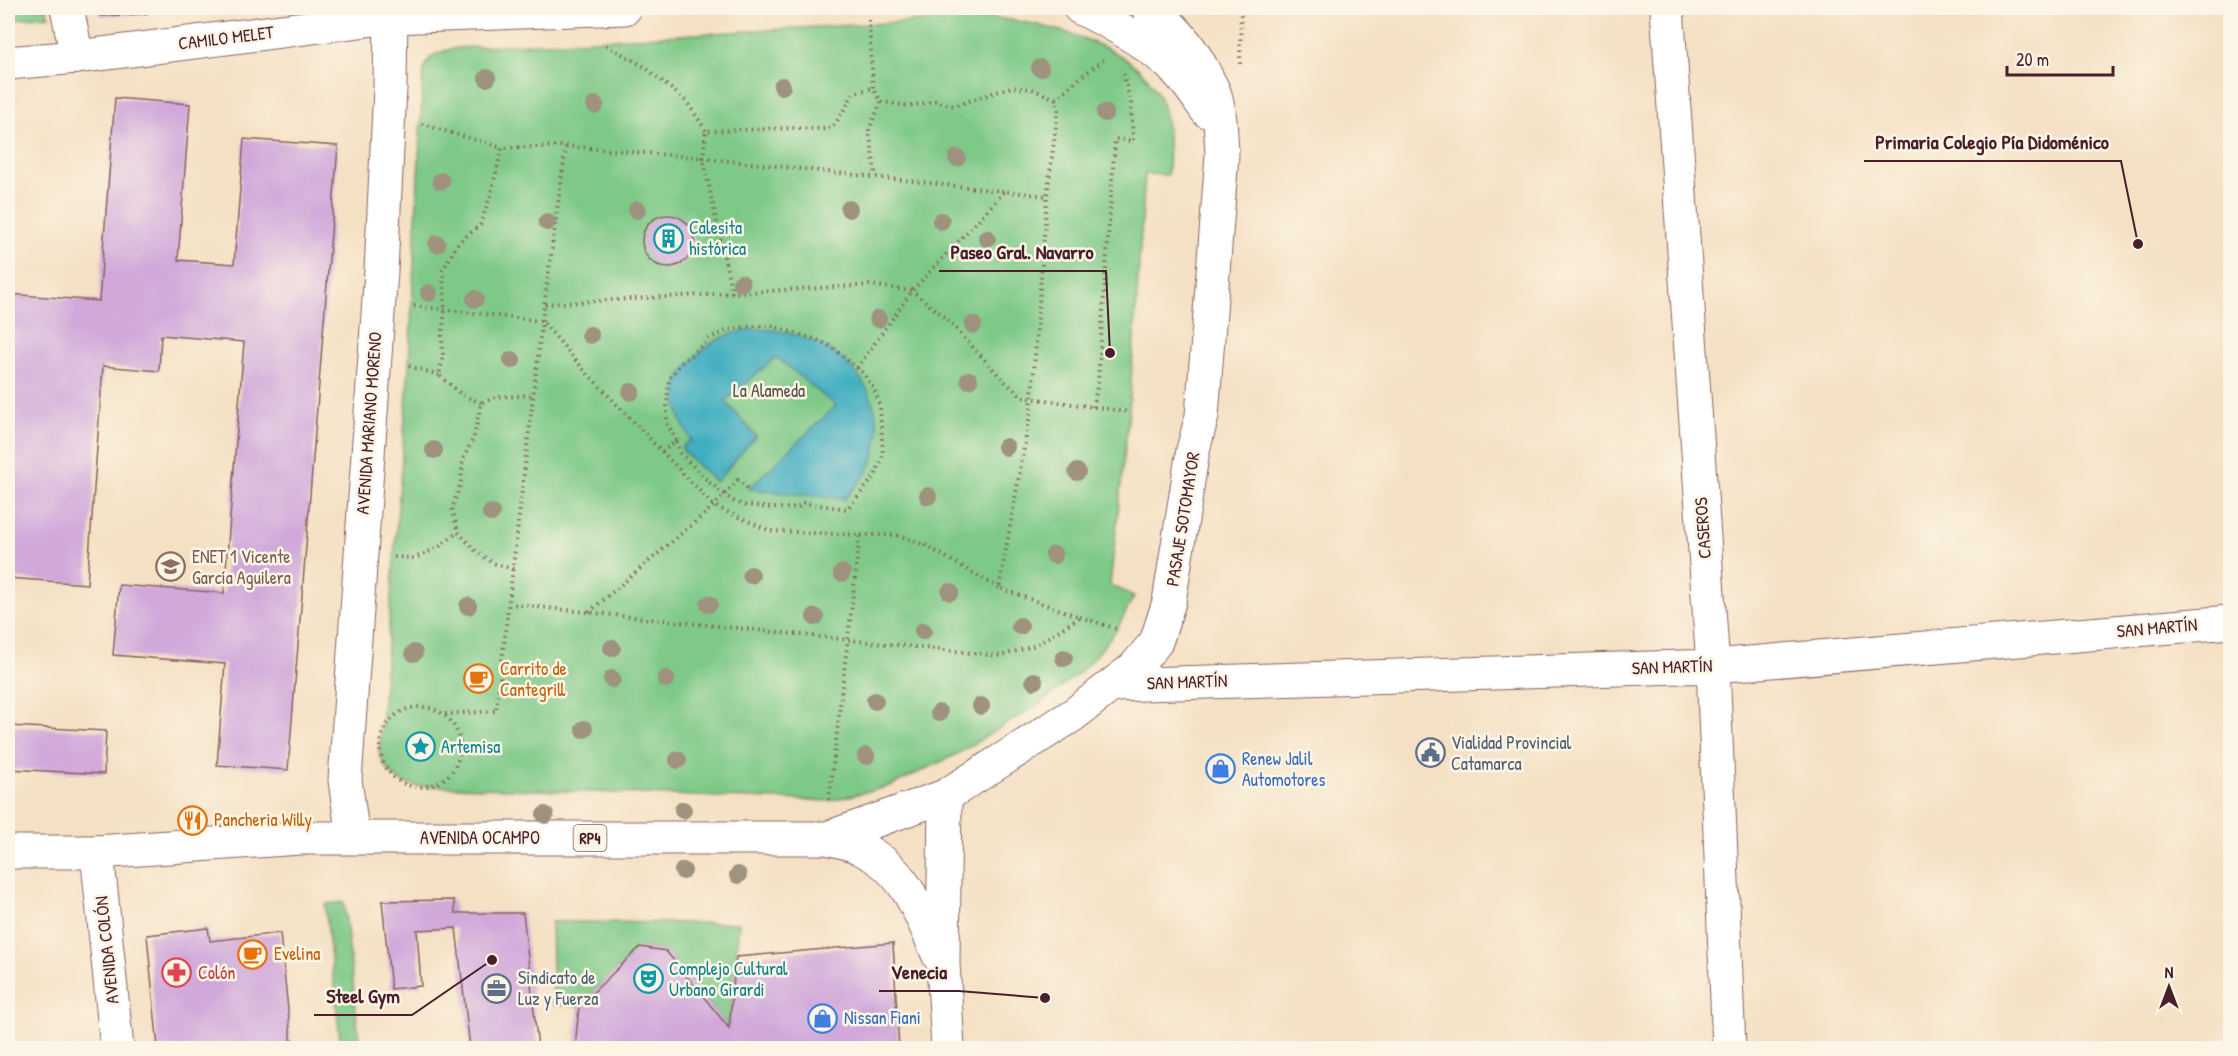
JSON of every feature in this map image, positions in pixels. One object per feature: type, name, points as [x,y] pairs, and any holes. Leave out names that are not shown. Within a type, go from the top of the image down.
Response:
[{"type":"main road","points":[[67,8],[77,57]]},
{"type":"main road","name":"CAMILO MELET","points":[[8,63],[77,57],[391,12],[625,8]]},
{"type":"main road","points":[[1080,8],[1117,27],[1167,61],[1190,86],[1221,133]]},
{"type":"main road","name":"PASAJE SOTOMAYOR","points":[[945,796],[1073,715],[1134,668],[1156,642],[1169,602],[1193,450],[1203,410],[1222,155],[1215,94],[1196,56],[1184,38],[1168,22],[1148,8]]},
{"type":"main road","name":"CASEROS","points":[[1667,8],[1713,666],[1729,1048]]},
{"type":"main road","name":"AVENIDA MARIANO MORENO","points":[[353,838],[345,780],[381,271],[391,12]]},
{"type":"main road","name":"SAN MARTÍN","points":[[1113,685],[1713,666],[2230,622]]},
{"type":"main road","points":[[945,796],[942,963],[948,1048]]},
{"type":"main road","name":"AVENIDA OCAMPO","points":[[8,852],[98,852],[300,838],[827,838],[945,796]]},
{"type":"main road","points":[[827,838],[861,848],[882,860],[905,883],[942,963]]},
{"type":"main road","name":"AVENIDA COLÓN","points":[[98,852],[117,1048]]},
{"type":"path","points":[[870,20],[873,88],[881,102]]},
{"type":"path","points":[[597,39],[645,67],[687,102],[706,131],[703,158],[732,293]]},
{"type":"path","points":[[1056,99],[1082,75],[1107,58]]},
{"type":"path","points":[[1093,407],[1098,382],[1115,139],[1133,141],[1131,103],[1122,71]]},
{"type":"path","points":[[881,102],[910,106],[935,101],[954,106],[1011,87],[1032,89],[1056,99]]},
{"type":"path","points":[[706,131],[825,129],[834,126],[854,93],[873,88]]},
{"type":"path","points":[[999,588],[1032,400],[1047,196],[1058,110],[1056,99]]},
{"type":"path","points":[[876,177],[870,129],[881,102]]},
{"type":"path","points":[[422,124],[502,148],[566,146],[703,158],[1047,196]]},
{"type":"path","points":[[445,714],[454,724],[461,750],[458,762],[451,773],[441,782],[416,787],[403,784],[392,777],[379,753],[380,737],[394,715],[406,708],[419,706],[433,708],[445,714],[496,711],[544,304],[566,146]]},
{"type":"path","points":[[439,375],[443,357],[442,336],[445,310],[443,270],[458,243],[480,225],[490,197],[502,148]]},
{"type":"path","points":[[858,368],[912,291],[1005,191]]},
{"type":"path","points":[[544,304],[870,285],[912,291],[946,318],[1023,397],[1129,412]]},
{"type":"path","points":[[412,306],[542,321],[585,371],[714,506],[770,531],[897,535],[925,545],[999,588],[1117,629]]},
{"type":"path","points":[[751,326],[772,326],[832,347],[858,368],[874,389],[880,406],[883,456],[875,476],[847,509],[804,503],[798,508],[771,508],[744,505],[733,501],[680,453],[676,441],[667,423],[669,380],[680,364],[710,338],[728,330],[751,326]]},
{"type":"path","points":[[409,366],[439,375],[462,395],[481,403],[497,397],[534,395]]},
{"type":"path","points":[[481,403],[474,437],[463,459],[460,483],[452,508],[458,532],[483,556],[513,569]]},
{"type":"path","points":[[662,452],[676,441]]},
{"type":"path","points":[[589,612],[714,506],[738,480],[748,489]]},
{"type":"path","points":[[394,557],[415,558],[439,547],[458,532]]},
{"type":"path","points":[[829,801],[860,535]]},
{"type":"path","points":[[510,604],[1001,656],[1036,645],[1080,617]]},
{"type":"green space","points":[[8,8],[46,8],[49,16],[8,20]]},
{"type":"green space","name":"La Alameda","points":[[988,17],[1058,30],[1083,38],[1128,61],[1146,76],[1158,94],[1167,123],[1168,175],[1145,174],[1129,412],[1110,585],[1134,596],[1117,629],[1079,673],[1039,704],[957,754],[890,786],[829,801],[420,786],[398,780],[387,769],[379,753],[409,366],[423,75],[427,62],[440,52],[458,48]]},
{"type":"green space","points":[[344,902],[360,1048],[341,1048],[325,904]]},
{"type":"green space","points":[[551,922],[739,923],[729,1028],[666,951],[641,947],[579,1006],[553,1005]]},
{"type":"water","points":[[774,330],[815,342],[849,366],[862,381],[872,400],[877,421],[877,444],[868,470],[845,499],[748,489],[836,406],[776,357],[725,401],[756,436],[716,482],[683,451],[682,447],[690,440],[692,442],[677,407],[676,394],[680,377],[692,361],[714,342],[741,331]]},
{"type":"building","points":[[99,8],[146,8],[146,14],[100,16]]},
{"type":"building","points":[[115,98],[190,104],[178,260],[234,264],[244,139],[338,146],[288,770],[217,765],[225,664],[113,655],[119,585],[224,593],[244,342],[161,335],[159,371],[103,366],[87,584],[8,578],[8,294],[99,301]]},
{"type":"building","name":"Calesita histórica","points":[[668,215],[678,217],[686,223],[692,231],[694,241],[692,251],[686,259],[678,265],[668,267],[658,265],[650,259],[644,251],[642,241],[644,231],[650,223],[658,217]]},
{"type":"building","points":[[8,726],[106,731],[104,774],[8,769]]},
{"type":"building","name":"Sindicato de Luz y Fuerza","points":[[454,900],[455,913],[523,913],[538,1048],[470,1048],[456,928],[417,930],[421,986],[391,989],[382,901]]},
{"type":"building","points":[[208,928],[210,941],[280,933],[292,1048],[158,1048],[147,935]]},
{"type":"building","points":[[893,943],[899,1048],[575,1048],[579,1006],[640,947],[666,951],[729,1028],[736,957]]},
{"type":"place","name":"Calesita histórica","points":[[668,238]]},
{"type":"place","name":"Primaria Colegio Pía Didoménico","points":[[2138,244]]},
{"type":"place","name":"Paseo Gral. Navarro","points":[[1110,353]]},
{"type":"place","name":"ENET 1 Vicente García Aguilera","points":[[171,567]]},
{"type":"place","name":"Carrito de Cantegrill","points":[[479,679]]},
{"type":"place","name":"Artemisa","points":[[420,747]]},
{"type":"place","name":"Vialidad Provincial Catamarca","points":[[1430,753]]},
{"type":"place","name":"Renew Jalil Automotores","points":[[1221,769]]},
{"type":"place","name":"Pancheria Willy","points":[[193,820]]},
{"type":"place","name":"Evelina","points":[[253,954]]},
{"type":"place","name":"Steel Gym","points":[[492,960]]},
{"type":"place","name":"Colón","points":[[177,973]]},
{"type":"place","name":"Complejo Cultural Urbano Girardi","points":[[648,979]]},
{"type":"place","name":"Sindicato de Luz y Fuerza","points":[[497,988]]},
{"type":"place","name":"Venecia","points":[[1045,998]]},
{"type":"place","name":"Nissan Fiani","points":[[823,1018]]}]
